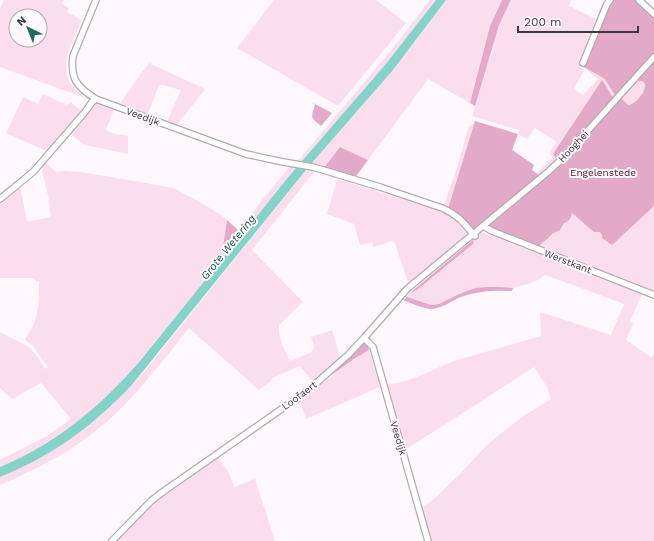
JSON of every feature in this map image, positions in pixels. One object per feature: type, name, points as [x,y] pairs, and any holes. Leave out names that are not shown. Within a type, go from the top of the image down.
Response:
[{"type":"street","name":"Veedijk","points":[[96,0],[73,56],[72,65],[75,80],[93,99],[246,154],[313,167],[380,187],[442,208],[457,216],[474,235]]},
{"type":"street","points":[[583,63],[610,0]]},
{"type":"street","points":[[639,0],[654,14]]},
{"type":"street","name":"Hooghei","points":[[483,226],[565,156],[654,57]]},
{"type":"street","points":[[0,199],[33,172],[71,129],[93,99]]},
{"type":"street","name":"Loofaert","points":[[112,541],[151,501],[313,386],[364,338],[407,289],[483,226]]},
{"type":"street","name":"Werstkant","points":[[483,226],[492,232],[654,295]]},
{"type":"street","name":"Veedijk","points":[[364,338],[373,347],[428,541]]},
{"type":"green space","points":[[4,0],[64,0],[62,4],[69,8],[67,12],[82,20],[68,52],[66,72],[70,82],[77,91],[88,99],[0,67],[0,9]]},
{"type":"green space","points":[[274,0],[376,0],[406,23],[338,106],[237,48]]},
{"type":"green space","points":[[430,0],[436,0],[385,65],[301,163],[296,163],[389,53]]},
{"type":"green space","points":[[446,0],[502,0],[490,26],[470,103],[428,79],[368,160],[340,147],[323,169],[310,165],[393,70]]},
{"type":"green space","points":[[502,0],[511,0],[499,25],[475,106],[470,103],[490,26]]},
{"type":"green space","name":"Engelenstede","points":[[511,0],[571,0],[569,6],[596,19],[602,4],[606,0],[633,0],[654,19],[654,201],[611,245],[654,206],[654,293],[537,249],[552,234],[559,230],[571,216],[535,248],[449,210],[444,205],[458,165],[468,128],[475,122],[529,162],[531,170],[535,175],[553,158],[549,153],[557,142],[535,128],[527,139],[518,134],[519,130],[472,116],[499,25]],"holes":[[[581,65],[598,79],[583,95],[574,89],[584,70],[580,67]]]},
{"type":"green space","points":[[608,0],[635,0],[654,16],[654,53],[616,97],[605,79],[584,67]]},
{"type":"green space","points":[[654,60],[654,206],[612,245],[602,238],[600,232],[594,232],[572,213],[570,219],[564,223],[560,230],[552,234],[537,249],[488,227],[557,167],[620,97],[628,105],[632,104],[640,97],[645,88],[645,84],[637,79]]},
{"type":"green space","points":[[149,63],[205,89],[177,125],[167,122],[181,90],[159,85],[148,114],[120,103]]},
{"type":"green space","points":[[602,80],[614,99],[587,131],[557,160],[553,154]]},
{"type":"green space","points":[[43,94],[67,105],[71,102],[81,111],[48,152],[6,133],[23,97],[38,104]]},
{"type":"green space","points":[[94,101],[114,109],[106,130],[114,134],[128,136],[128,154],[85,145],[69,133]]},
{"type":"green space","points":[[313,103],[332,113],[321,126],[312,117],[315,105]]},
{"type":"green space","points":[[475,121],[518,134],[512,150],[534,165],[532,170],[540,176],[476,229],[472,229],[448,209]]},
{"type":"green space","points":[[340,147],[368,160],[355,178],[323,169]]},
{"type":"green space","points":[[45,162],[56,172],[81,172],[173,188],[200,202],[227,220],[224,248],[289,167],[298,167],[125,378],[93,408],[59,435],[20,458],[0,467],[0,460],[47,436],[71,419],[41,383],[12,399],[0,388],[0,332],[29,347],[38,357],[45,369],[48,367],[33,346],[25,340],[33,326],[38,310],[39,282],[31,278],[0,278],[0,200],[20,184],[27,222],[51,217],[48,195],[41,166]]},
{"type":"green space","points":[[307,169],[314,172],[252,250],[303,302],[279,325],[280,339],[290,361],[312,352],[314,346],[311,337],[332,330],[340,360],[314,383],[300,366],[272,378],[271,381],[259,390],[189,328],[144,384],[107,422],[60,455],[0,485],[0,477],[43,456],[63,444],[116,402],[148,367]]},
{"type":"green space","points":[[337,179],[449,215],[469,234],[409,285],[395,244],[392,241],[374,247],[372,242],[360,245],[354,224],[327,214]]},
{"type":"green space","points":[[227,220],[238,230],[223,248],[223,247]]},
{"type":"green space","points":[[482,232],[642,294],[630,321],[633,323],[626,340],[652,358],[654,354],[654,541],[431,541],[422,508],[435,498],[485,447],[500,434],[525,415],[551,399],[547,387],[534,367],[405,450],[385,385],[406,381],[454,361],[541,336],[540,312],[611,335],[624,304],[545,275],[538,280],[513,288],[476,288],[439,304],[431,305],[407,297],[410,293],[417,290],[473,244],[474,239]]},
{"type":"green space","points":[[474,239],[473,244],[417,290],[410,293]]},
{"type":"green space","points":[[487,287],[513,288],[512,291],[486,291],[473,293],[432,309],[421,307],[403,300],[407,297],[431,305],[439,304],[467,291]]},
{"type":"green space","points":[[366,341],[369,350],[332,375]]},
{"type":"green space","points":[[369,350],[380,387],[306,419],[300,401],[342,368]]},
{"type":"green space","points":[[218,457],[229,473],[234,487],[255,479],[275,541],[117,541],[153,504]]},
{"type":"shaded area","points":[[436,0],[446,0],[393,70],[310,165],[131,386],[101,415],[70,439],[37,460],[0,477],[0,467],[20,458],[59,435],[93,408],[125,378],[290,175],[385,65]]},
{"type":"water label","name":"Grote Wetering","points":[[228,247]]}]
